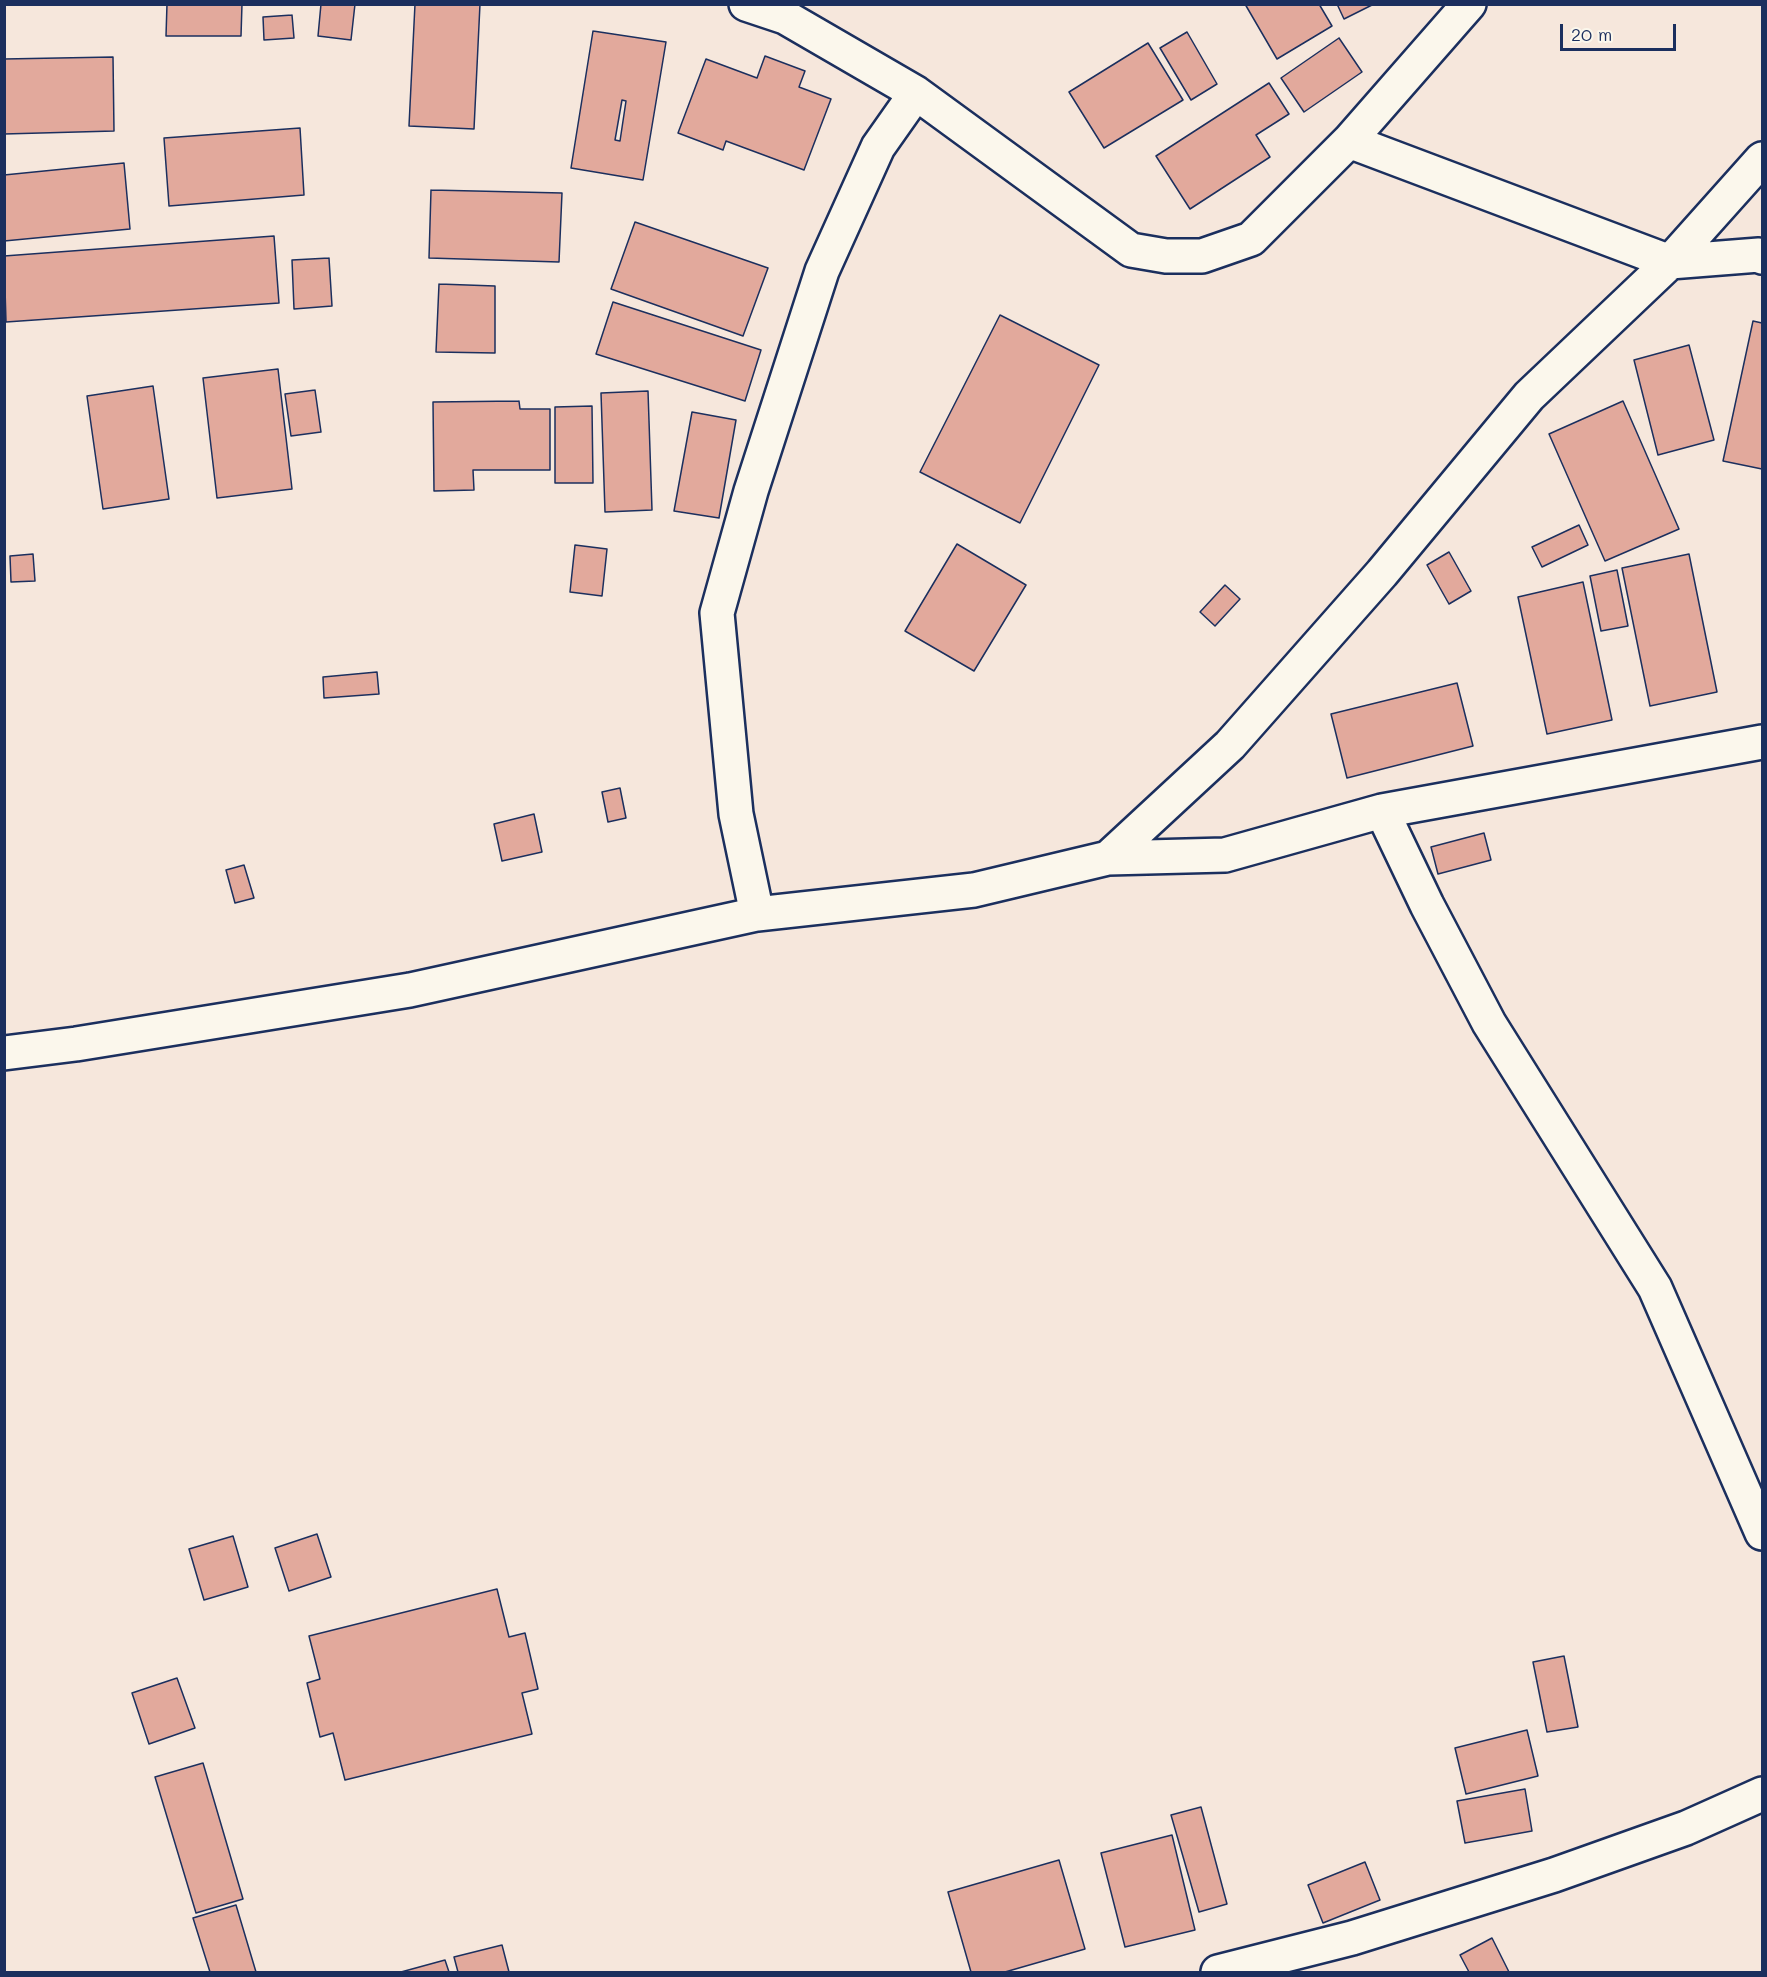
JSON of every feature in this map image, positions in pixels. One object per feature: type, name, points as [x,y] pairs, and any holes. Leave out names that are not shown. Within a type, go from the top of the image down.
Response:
[{"type":"street","points":[[746,4],[785,17],[916,93],[1131,250],[1166,256],[1202,256],[1251,239],[1349,141],[1469,4]]},
{"type":"street","points":[[757,914],[736,814],[717,613],[751,490],[822,271],[878,147],[916,93]]},
{"type":"street","points":[[1349,141],[1670,262],[1759,255],[1762,257]]},
{"type":"street","points":[[1108,858],[1230,745],[1382,573],[1529,396],[1670,262],[1762,159]]},
{"type":"street","points":[[4,1053],[76,1044],[410,990],[757,914],[974,890],[1108,858],[1225,855],[1382,811],[1762,742]]},
{"type":"street","points":[[1382,811],[1426,905],[1489,1023],[1654,1288],[1762,1533]]},
{"type":"street","points":[[1218,1972],[1352,1938],[1554,1875],[1686,1828],[1762,1794]]},
{"type":"building","points":[[167,4],[242,4],[241,36],[166,36]]},
{"type":"building","points":[[321,4],[355,4],[351,40],[318,36]]},
{"type":"building","points":[[415,4],[480,4],[474,129],[409,126]]},
{"type":"building","points":[[1245,4],[1319,4],[1332,26],[1277,59]]},
{"type":"building","points":[[1337,4],[1374,4],[1344,19]]},
{"type":"building","points":[[292,15],[294,38],[264,40],[263,17]]},
{"type":"building","points":[[593,31],[666,42],[643,180],[571,168]],"holes":[[[622,100],[626,101],[620,141],[615,140]]]},
{"type":"building","points":[[1187,32],[1217,84],[1191,100],[1160,48]]},
{"type":"building","points":[[1339,38],[1362,72],[1304,112],[1281,78]]},
{"type":"building","points":[[1148,43],[1183,100],[1104,148],[1069,92]]},
{"type":"building","points":[[765,56],[805,71],[799,87],[831,99],[804,170],[726,141],[723,150],[678,133],[706,59],[757,78]]},
{"type":"building","points":[[113,57],[114,131],[4,134],[4,59]]},
{"type":"building","points":[[1269,83],[1289,114],[1256,135],[1270,157],[1190,209],[1156,156]]},
{"type":"building","points":[[300,128],[304,195],[169,206],[164,138]]},
{"type":"building","points":[[124,163],[130,229],[4,241],[4,175]]},
{"type":"building","points":[[431,190],[562,193],[559,262],[429,258]]},
{"type":"building","points":[[635,222],[768,268],[743,336],[611,289]]},
{"type":"building","points":[[274,236],[279,303],[6,322],[4,256]]},
{"type":"building","points":[[329,258],[332,306],[294,309],[292,260]]},
{"type":"building","points":[[439,284],[495,286],[495,353],[436,352]]},
{"type":"building","points":[[613,302],[761,350],[745,401],[596,354]]},
{"type":"building","points":[[1000,315],[1099,365],[1020,523],[920,472]]},
{"type":"building","points":[[1753,321],[1762,323],[1762,469],[1723,461]]},
{"type":"building","points":[[1689,345],[1714,440],[1658,455],[1634,360]]},
{"type":"building","points":[[278,369],[292,489],[217,498],[203,378]]},
{"type":"building","points":[[153,386],[169,499],[103,509],[87,396]]},
{"type":"building","points":[[315,390],[321,432],[291,436],[285,394]]},
{"type":"building","points":[[648,391],[652,510],[605,512],[601,393]]},
{"type":"building","points":[[519,401],[520,409],[550,409],[550,470],[473,470],[474,490],[434,491],[433,402]]},
{"type":"building","points":[[1623,401],[1679,529],[1605,561],[1549,434]]},
{"type":"building","points":[[592,406],[593,483],[555,483],[555,407]]},
{"type":"building","points":[[692,412],[736,420],[719,518],[674,511]]},
{"type":"building","points":[[1579,525],[1588,545],[1542,567],[1532,547]]},
{"type":"building","points":[[957,544],[1026,585],[974,671],[905,631]]},
{"type":"building","points":[[575,545],[607,549],[602,596],[570,592]]},
{"type":"building","points":[[1449,552],[1471,591],[1449,604],[1427,565]]},
{"type":"building","points":[[33,554],[35,581],[11,582],[10,556]]},
{"type":"building","points":[[1689,554],[1717,692],[1650,706],[1622,568]]},
{"type":"building","points":[[1617,570],[1628,626],[1601,631],[1590,576]]},
{"type":"building","points":[[1583,582],[1612,720],[1547,734],[1518,597]]},
{"type":"building","points":[[1225,585],[1240,599],[1215,626],[1200,612]]},
{"type":"building","points":[[377,672],[379,694],[324,698],[323,677]]},
{"type":"building","points":[[1457,683],[1473,746],[1347,778],[1331,714]]},
{"type":"building","points":[[620,788],[626,818],[608,822],[602,792]]},
{"type":"building","points":[[534,814],[542,852],[502,861],[494,824]]},
{"type":"building","points":[[1484,833],[1491,860],[1438,874],[1431,847]]},
{"type":"building","points":[[244,865],[254,898],[235,903],[226,870]]},
{"type":"building","points":[[317,1534],[331,1577],[289,1591],[275,1548]]},
{"type":"building","points":[[233,1536],[248,1587],[204,1600],[189,1549]]},
{"type":"building","points":[[497,1589],[509,1637],[525,1633],[538,1689],[522,1693],[532,1734],[345,1780],[333,1733],[320,1737],[307,1683],[320,1679],[309,1636]]},
{"type":"building","points":[[1564,1656],[1578,1727],[1547,1732],[1533,1662]]},
{"type":"building","points":[[177,1678],[195,1728],[149,1744],[132,1693]]},
{"type":"building","points":[[1527,1730],[1538,1776],[1466,1794],[1455,1748]]},
{"type":"building","points":[[203,1763],[243,1899],[196,1913],[155,1777]]},
{"type":"building","points":[[1525,1789],[1532,1831],[1465,1843],[1457,1801]]},
{"type":"building","points":[[1201,1807],[1227,1904],[1199,1912],[1171,1815]]},
{"type":"building","points":[[1172,1835],[1195,1930],[1125,1947],[1101,1853]]},
{"type":"building","points":[[1059,1860],[1085,1949],[1005,1972],[971,1972],[948,1892]]},
{"type":"building","points":[[1365,1862],[1380,1900],[1323,1923],[1308,1885]]},
{"type":"building","points":[[236,1905],[256,1972],[210,1972],[193,1918]]},
{"type":"building","points":[[1492,1938],[1509,1972],[1469,1972],[1460,1955]]},
{"type":"building","points":[[502,1945],[509,1972],[458,1972],[454,1957]]},
{"type":"building","points":[[445,1960],[449,1972],[401,1972]]}]
